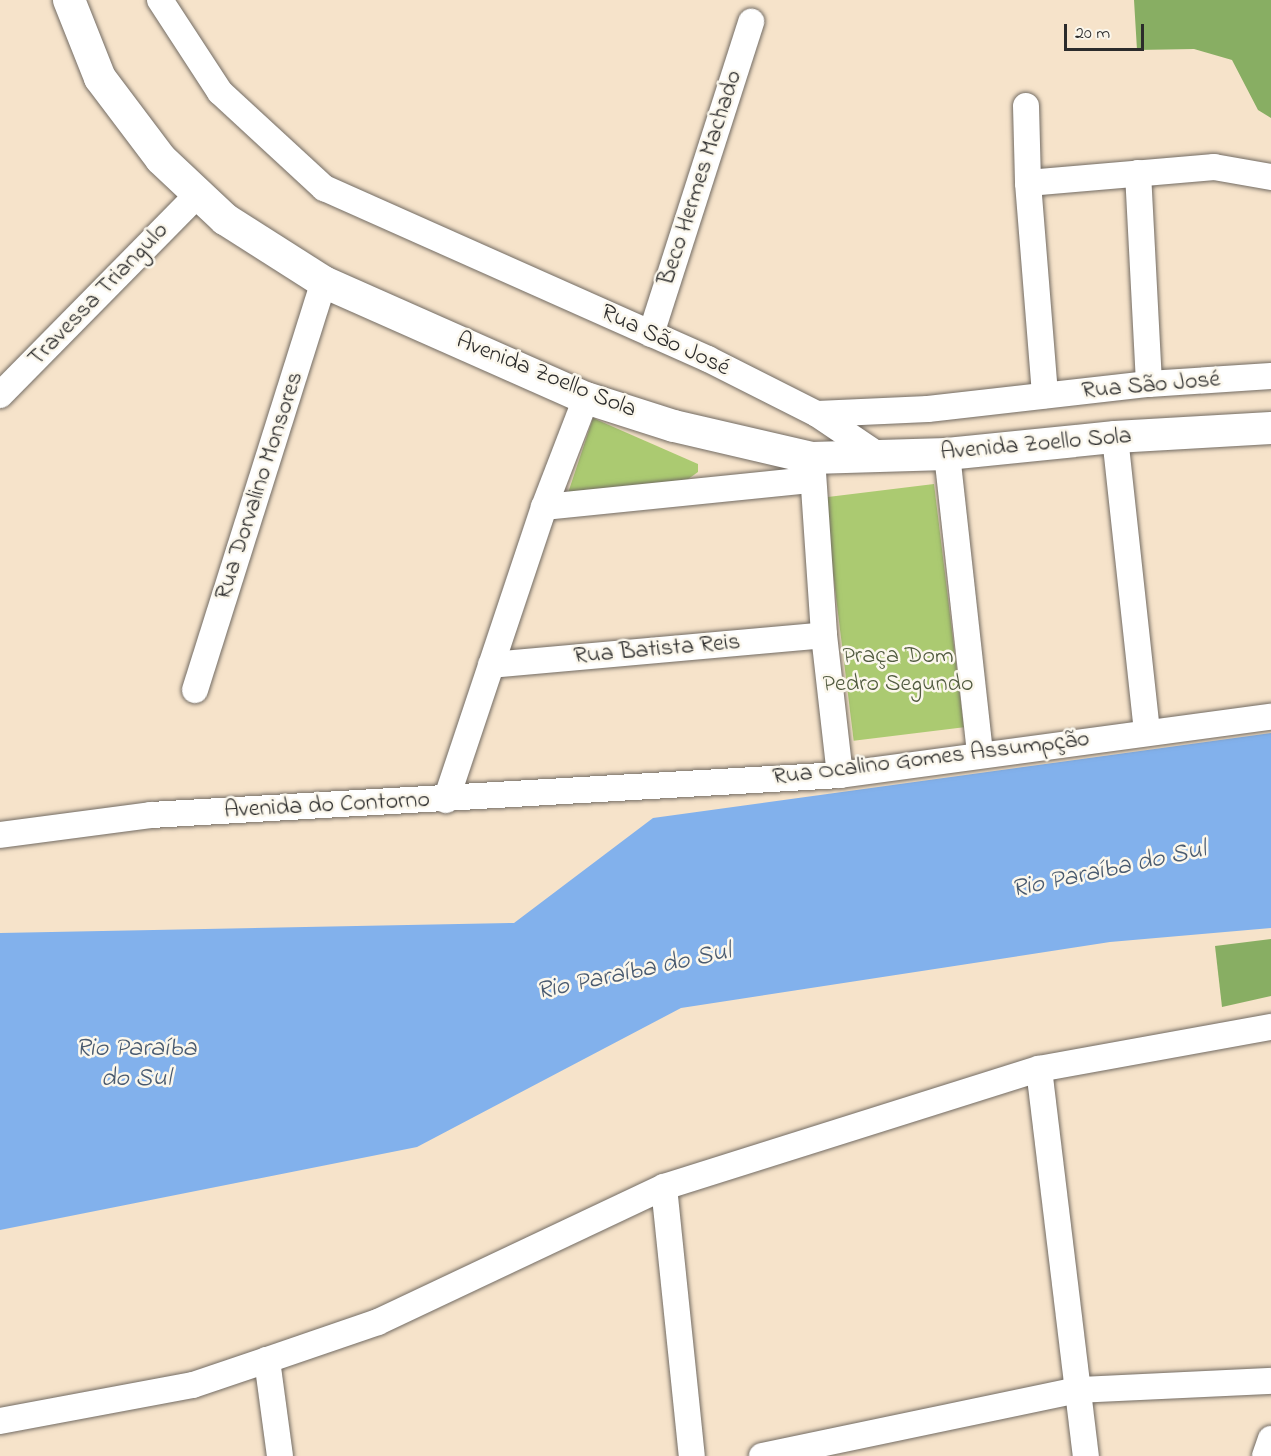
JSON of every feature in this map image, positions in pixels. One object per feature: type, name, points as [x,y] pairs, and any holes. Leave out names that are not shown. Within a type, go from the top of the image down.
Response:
[{"type":"main road","name":"Avenida Zoello Sola","points":[[69,0],[100,78],[161,159],[225,219],[324,282],[586,398],[812,469],[881,457],[947,454],[1115,437],[1271,428]]},
{"type":"street","name":"Rua São José","points":[[160,0],[220,92],[324,188],[651,334],[818,414],[928,409],[1149,384],[1271,376]]},
{"type":"street","name":"Beco Hermes Machado","points":[[651,334],[751,22]]},
{"type":"street","points":[[1026,106],[1028,183],[1045,395]]},
{"type":"street","points":[[1028,183],[1214,166],[1271,177]]},
{"type":"street","points":[[1138,173],[1149,384]]},
{"type":"street","name":"Travessa Triangulo","points":[[0,395],[198,194]]},
{"type":"street","name":"Rua Dorvalino Monsores","points":[[195,690],[324,282]]},
{"type":"street","name":"Avenida do Contorno","points":[[0,835],[151,815],[446,800],[544,507],[586,398]]},
{"type":"street","points":[[818,414],[881,457]]},
{"type":"street","points":[[1115,437],[1147,731]]},
{"type":"street","points":[[947,454],[980,754]]},
{"type":"street","points":[[544,507],[812,469],[824,634],[840,775]]},
{"type":"street","name":"Rua Batista Reis","points":[[491,664],[824,634]]},
{"type":"street","name":"Rua Ocalino Gomes Assumpção","points":[[446,800],[840,775],[1147,731],[1271,717]]},
{"type":"street","points":[[0,1421],[193,1385],[267,1360],[378,1322],[664,1187],[1038,1069],[1271,1028]]},
{"type":"street","points":[[1038,1069],[1086,1456]]},
{"type":"street","points":[[664,1187],[692,1456]]},
{"type":"street","points":[[267,1360],[280,1456]]},
{"type":"street","points":[[762,1456],[1078,1390],[1271,1382]]},
{"type":"street","points":[[1265,1456],[1271,1438]]},
{"type":"green space","points":[[1134,0],[1271,0],[1271,118],[1258,110],[1232,60],[1194,49],[1137,50]]},
{"type":"green space","points":[[593,418],[698,464],[698,472],[684,482],[568,493]]},
{"type":"green space","name":"Praça Dom Pedro Segundo","points":[[934,484],[964,727],[854,741],[824,498]]},
{"type":"green space","points":[[1271,939],[1271,996],[1222,1007],[1215,946]]},
{"type":"water","name":"Rio Paraíba do Sul","points":[[1271,733],[1271,928],[1110,942],[681,1008],[417,1147],[0,1230],[0,933],[514,923],[653,818]]}]
